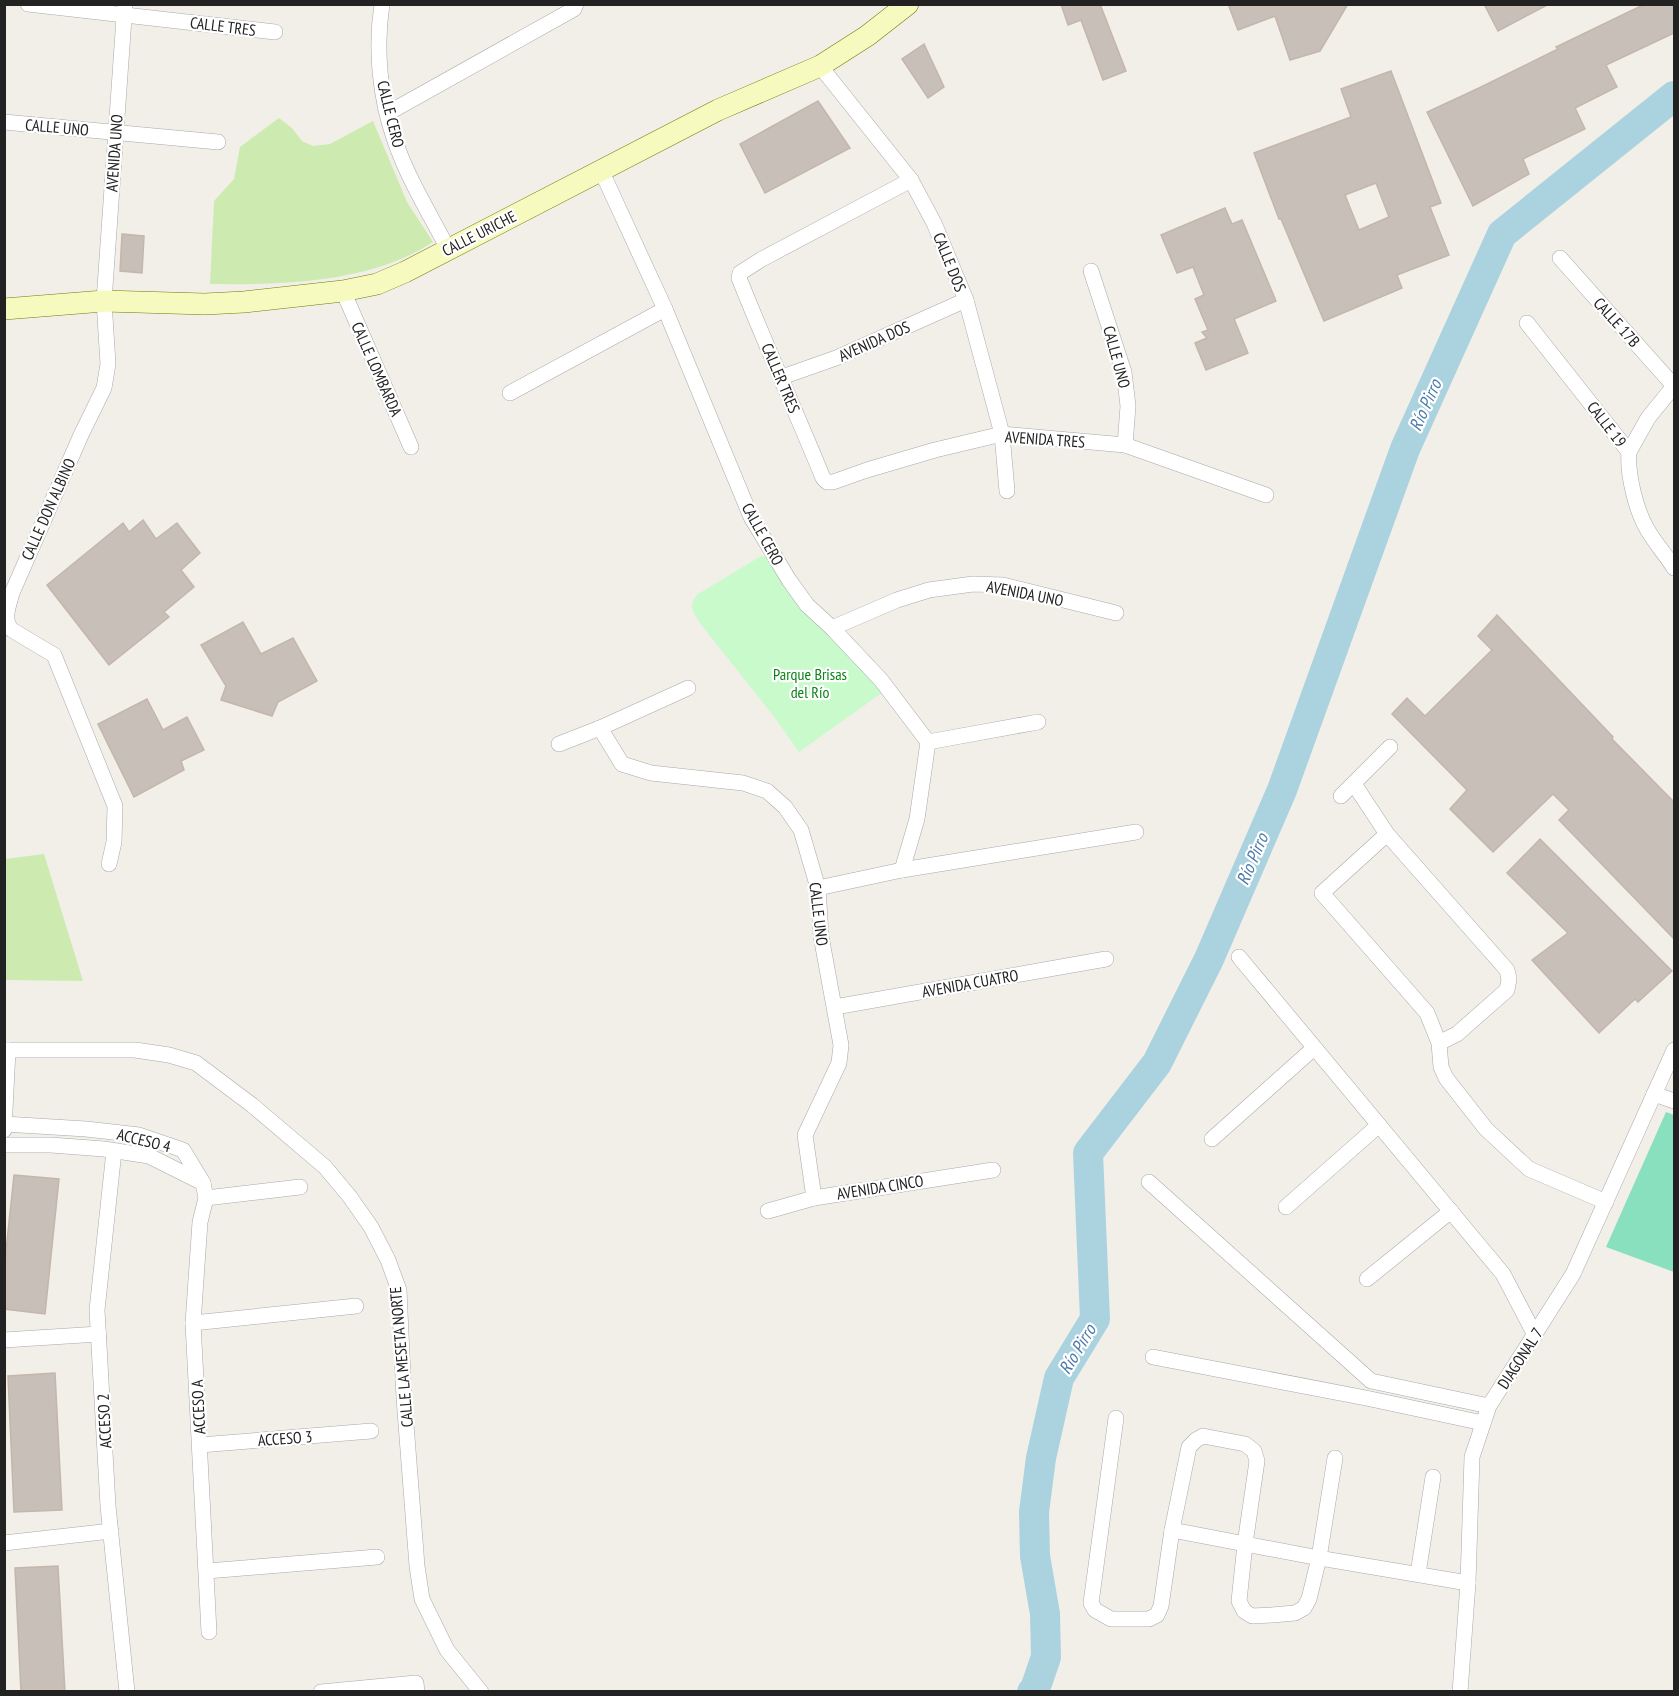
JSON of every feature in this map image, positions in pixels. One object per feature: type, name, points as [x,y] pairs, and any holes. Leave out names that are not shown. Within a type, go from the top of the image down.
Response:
[{"type":"main road","name":"CALLE URICHE","points":[[4,309],[104,301],[205,304],[343,291],[377,284],[405,272],[718,110],[820,66],[867,36],[908,4]]},
{"type":"street","name":"CALLE TRES","points":[[28,4],[125,9],[275,32]]},
{"type":"street","name":"CALLE CERO","points":[[382,4],[379,57],[394,139],[448,249]]},
{"type":"street","points":[[388,114],[574,9],[576,4]]},
{"type":"street","name":"AVENIDA UNO","points":[[104,301],[125,9]]},
{"type":"street","name":"CALLE DOS","points":[[820,66],[911,180],[934,223],[966,300],[1002,434],[1007,491]]},
{"type":"street","name":"CALLE UNO","points":[[4,122],[218,142]]},
{"type":"street","name":"CALLE CERO","points":[[601,170],[665,309],[752,518],[789,580],[807,605],[881,680],[928,742]]},
{"type":"street","name":"CALLER TRES","points":[[823,478],[739,278],[742,270],[911,180]]},
{"type":"street","name":"CALLE 17B","points":[[1560,258],[1674,386]]},
{"type":"street","name":"CALLE UNO","points":[[1091,272],[1124,372],[1128,406],[1125,445]]},
{"type":"street","name":"CALLE LOMBARDA","points":[[343,291],[411,447]]},
{"type":"street","name":"AVENIDA DOS","points":[[782,378],[836,358],[966,300]]},
{"type":"street","name":"CALLE DON ALBINO","points":[[104,301],[108,364],[104,388],[12,593],[7,620],[8,627],[12,630],[54,655],[116,806],[114,842],[109,864]]},
{"type":"street","points":[[510,393],[665,309]]},
{"type":"street","name":"CALLE 19","points":[[1527,323],[1629,452],[1628,464],[1635,496],[1647,528],[1674,568]]},
{"type":"street","points":[[1629,452],[1648,418],[1674,386]]},
{"type":"street","name":"AVENIDA TRES","points":[[823,478],[827,482],[833,482],[935,450],[1002,434],[1125,445],[1266,495]]},
{"type":"street","name":"AVENIDA UNO","points":[[832,628],[897,600],[929,590],[973,584],[1003,585],[1116,613]]},
{"type":"street","points":[[560,744],[688,688]]},
{"type":"street","points":[[902,870],[917,819],[928,742],[1038,722]]},
{"type":"street","name":"CALLE UNO","points":[[600,728],[622,764],[651,773],[743,783],[767,791],[786,807],[801,830],[818,888],[821,936],[841,1045],[839,1064],[805,1135],[814,1198]]},
{"type":"street","points":[[1341,796],[1390,747]]},
{"type":"street","points":[[1354,784],[1387,834],[1508,970],[1507,990],[1457,1034],[1439,1043]]},
{"type":"street","points":[[818,888],[902,870],[1136,832]]},
{"type":"street","points":[[1387,834],[1322,892],[1427,1013],[1439,1043],[1441,1067],[1446,1078],[1486,1129],[1529,1169],[1606,1202]]},
{"type":"street","points":[[1239,957],[1503,1274],[1535,1335]]},
{"type":"street","name":"AVENIDA CUATRO","points":[[835,1007],[1106,959]]},
{"type":"street","points":[[1212,1139],[1314,1047]]},
{"type":"street","points":[[4,1130],[7,1050]]},
{"type":"street","name":"CALLE LA MESETA NORTE","points":[[7,1050],[135,1050],[169,1055],[196,1063],[252,1105],[325,1167],[350,1197],[371,1227],[388,1260],[399,1290],[404,1398],[417,1566],[422,1599],[447,1650],[481,1692]]},
{"type":"street","name":"DIAGONAL 7","points":[[1460,1692],[1468,1583],[1472,1458],[1483,1423],[1489,1406],[1573,1274],[1674,1050]]},
{"type":"street","points":[[1654,1094],[1674,1101]]},
{"type":"street","name":"ACCESO 4","points":[[5,1124],[139,1135],[183,1150],[203,1183]]},
{"type":"street","points":[[1286,1207],[1379,1125]]},
{"type":"street","name":"ACCESO 4","points":[[4,1145],[51,1145],[149,1156],[203,1183]]},
{"type":"street","name":"ACCESO 2","points":[[114,1151],[97,1310],[111,1532],[127,1692]]},
{"type":"street","name":"AVENIDA CINCO","points":[[768,1211],[814,1198],[993,1170]]},
{"type":"street","points":[[1149,1182],[1371,1381],[1489,1406]]},
{"type":"street","name":"ACCESO A","points":[[203,1183],[206,1198],[200,1222],[193,1323],[207,1571],[208,1632]]},
{"type":"street","points":[[206,1198],[300,1187]]},
{"type":"street","points":[[1367,1279],[1451,1211]]},
{"type":"street","points":[[193,1323],[356,1306]]},
{"type":"street","points":[[4,1340],[99,1334]]},
{"type":"street","points":[[1153,1357],[1483,1423]]},
{"type":"street","points":[[1366,1398],[1371,1381]]},
{"type":"street","points":[[1116,1418],[1091,1603],[1095,1610],[1111,1619],[1149,1619],[1157,1615],[1161,1606],[1172,1530],[1189,1447],[1203,1436],[1245,1444],[1254,1451],[1257,1461],[1239,1601],[1244,1611],[1252,1616],[1296,1613],[1304,1608],[1309,1599],[1319,1558],[1335,1458]]},
{"type":"street","name":"ACCESO 3","points":[[200,1445],[371,1431]]},
{"type":"street","points":[[1418,1574],[1433,1478]]},
{"type":"street","points":[[1172,1530],[1468,1583]]},
{"type":"street","points":[[4,1543],[111,1532]]},
{"type":"street","points":[[207,1571],[377,1557]]},
{"type":"street","points":[[321,1692],[416,1683],[417,1692]]},
{"type":"green space","points":[[279,118],[292,128],[302,141],[313,146],[330,144],[373,121],[407,202],[433,242],[409,256],[354,274],[296,282],[210,284],[214,201],[234,179],[240,147]]},
{"type":"green space","name":"Parque Brisas del Río","points":[[761,556],[773,561],[883,692],[799,752],[703,627],[692,607],[694,598],[698,594]]},
{"type":"green space","points":[[44,854],[83,981],[5,980],[5,859]]},
{"type":"green space","points":[[1666,1112],[1674,1115],[1674,1272],[1606,1247]]},
{"type":"building","points":[[1061,4],[1100,4],[1126,71],[1103,80],[1081,20],[1068,25]]},
{"type":"building","points":[[1228,4],[1348,4],[1320,51],[1290,60],[1275,16],[1238,30]]},
{"type":"building","points":[[1484,4],[1549,4],[1498,31]]},
{"type":"building","points":[[1645,4],[1674,4],[1674,33],[1606,65],[1617,87],[1575,108],[1585,129],[1523,159],[1529,174],[1473,206],[1427,112]]},
{"type":"building","points":[[924,44],[944,87],[928,98],[902,59]]},
{"type":"building","points":[[1391,71],[1441,203],[1430,207],[1449,255],[1397,275],[1402,288],[1324,321],[1281,219],[1279,219],[1254,153],[1351,117],[1341,89]],"holes":[[[1376,183],[1389,217],[1359,230],[1345,195]]]},
{"type":"building","points":[[818,101],[850,148],[765,193],[740,144]]},
{"type":"building","points":[[1225,208],[1232,224],[1242,220],[1276,301],[1234,319],[1248,353],[1206,370],[1195,343],[1207,338],[1202,332],[1208,330],[1195,299],[1204,295],[1193,267],[1177,273],[1161,235]]},
{"type":"building","points":[[122,234],[144,236],[142,273],[120,271]]},
{"type":"building","points":[[143,520],[156,539],[177,523],[200,553],[181,570],[194,587],[164,612],[169,617],[109,665],[47,585],[123,523],[129,532]]},
{"type":"building","points":[[1497,615],[1674,802],[1674,939],[1559,820],[1569,810],[1553,794],[1493,852],[1450,809],[1467,790],[1392,714],[1407,698],[1425,716],[1492,650],[1478,636]]},
{"type":"building","points":[[243,622],[261,654],[293,638],[317,681],[278,702],[272,716],[221,700],[226,686],[201,645]]},
{"type":"building","points":[[147,699],[163,730],[187,717],[204,750],[181,761],[184,770],[134,797],[98,724]]},
{"type":"building","points":[[1540,839],[1672,971],[1638,1002],[1635,999],[1599,1033],[1532,960],[1568,933],[1507,873]]},
{"type":"building","points":[[14,1175],[59,1179],[45,1314],[4,1309],[4,1269]]},
{"type":"building","points":[[55,1373],[62,1510],[14,1512],[8,1376]]},
{"type":"building","points":[[58,1566],[65,1692],[21,1692],[15,1568]]},
{"type":"waterway","name":"Río Pirro","points":[[1032,1692],[1046,1657],[1045,1614],[1035,1556],[1034,1512],[1041,1458],[1059,1378],[1095,1319],[1088,1153],[1157,1063],[1209,959],[1282,790],[1405,449],[1502,234],[1674,96]]}]
